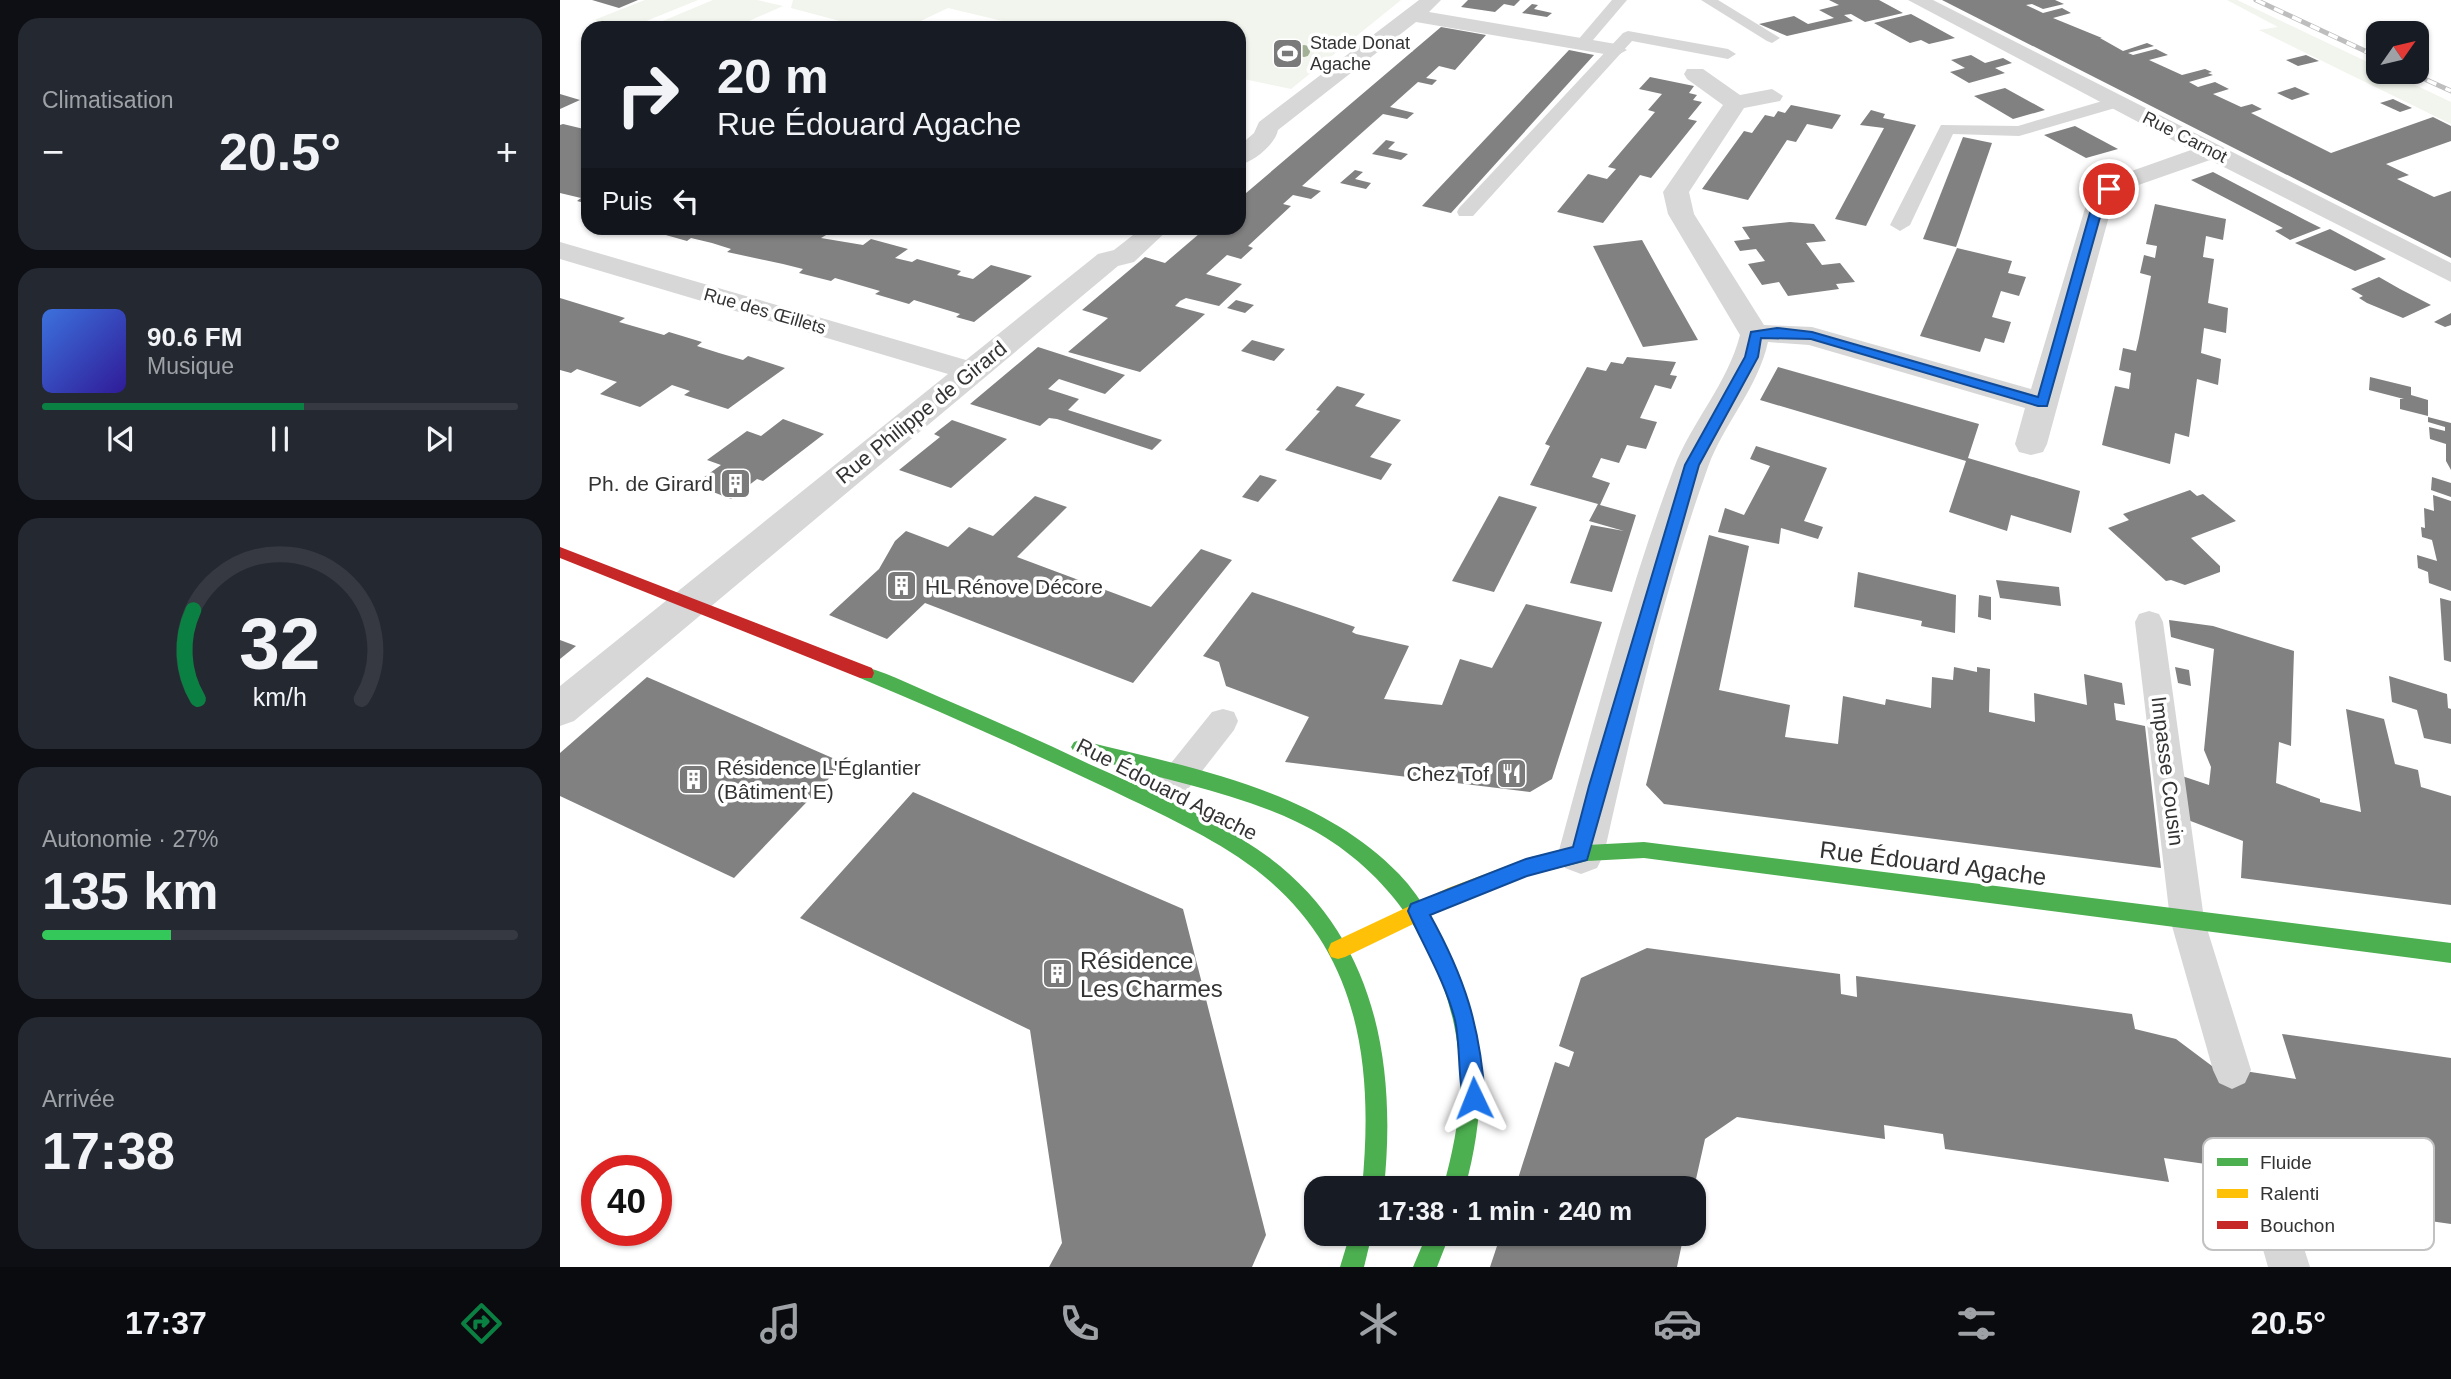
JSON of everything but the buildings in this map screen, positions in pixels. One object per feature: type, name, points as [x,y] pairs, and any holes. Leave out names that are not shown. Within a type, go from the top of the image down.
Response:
[{"type":"street","points":[[1246,152],[1265,136],[1267,127],[1403,19],[1413,15],[1431,0]]},
{"type":"street","name":"Rue Carnot","points":[[1918,0],[2451,274]]},
{"type":"street","points":[[1413,15],[1616,50]]},
{"type":"street","points":[[1695,74],[1736,103]]},
{"type":"street","points":[[1581,854],[1597,786],[1692,465],[1752,357],[1755,335],[1681,214],[1676,192],[1679,183],[1736,103],[1772,96]]},
{"type":"street","points":[[2031,444],[2102,195],[2118,184],[2212,151]]},
{"type":"street","name":"Rue Philippe de Girard","points":[[560,709],[970,371],[1108,260],[1124,256],[1149,235]]},
{"type":"street","name":"Rue des Œillets","points":[[560,250],[970,371]]},
{"type":"street","points":[[1755,335],[1777,332],[1812,336],[2043,403]]},
{"type":"street","name":"Rue Édouard Agache","points":[[560,552],[980,719],[1216,834],[1267,866],[1308,903],[1322,920],[1339,950],[1418,911],[1526,867],[1581,854],[1644,850],[2451,953]]},
{"type":"street","name":"Rue Édouard Agache","points":[[980,719],[1232,785],[1322,827],[1364,854],[1385,872],[1418,911]]},
{"type":"street","points":[[1418,911],[1447,967],[1471,1048],[1474,1074],[1472,1112],[1465,1155],[1458,1176]]},
{"type":"street","points":[[1339,950],[1362,1002],[1376,1062],[1380,1133],[1375,1176]]},
{"type":"street","points":[[1352,1267],[1358,1246]]},
{"type":"street","points":[[1425,1267],[1433,1246]]},
{"type":"lane","points":[[1582,44],[1620,0]]},
{"type":"lane","points":[[1708,0],[1772,38]]},
{"type":"lane","points":[[1466,212],[1628,36],[1728,54]]},
{"type":"lane","points":[[1900,225],[1947,129],[2019,131],[2116,102]]},
{"type":"lane","name":"Impasse Cousin","points":[[2149,622],[2187,919],[2232,1070]]},
{"type":"lane","points":[[1159,805],[1223,721]]},
{"type":"lane","points":[[2283,1250],[2288,1267]]},
{"type":"shaded area","points":[[645,0],[698,0],[646,21],[594,20]]},
{"type":"shaded area","points":[[713,0],[757,0],[783,6],[749,21],[663,21]]},
{"type":"shaded area","name":"Stade Donat Agache","points":[[793,0],[1401,0],[1291,89],[1246,79],[1246,21],[1003,21],[948,8],[921,21],[840,21],[791,8]]},
{"type":"shaded area","points":[[2227,0],[2237,0],[2366,61],[2366,82],[2259,30],[2278,27]]},
{"type":"shaded area","points":[[2369,84],[2413,84],[2451,102],[2451,124]]},
{"type":"railway","points":[[2256,0],[2366,51]]},
{"type":"railway","points":[[2429,81],[2451,91]]},
{"type":"traffic: fast","points":[[866,673],[1018,739],[1188,819],[1245,851],[1298,895],[1326,930],[1348,968],[1363,1009],[1373,1052],[1378,1097],[1374,1176]]},
{"type":"traffic: fast","points":[[1080,747],[1254,795],[1305,817],[1352,845],[1394,881],[1428,929],[1455,990],[1462,1015],[1471,1089],[1466,1138],[1457,1176]]},
{"type":"traffic: fast","points":[[1531,866],[1587,853],[1644,850],[2451,953]]},
{"type":"traffic: fast","points":[[1352,1267],[1358,1246]]},
{"type":"traffic: fast","points":[[1425,1267],[1433,1246]]},
{"type":"traffic: slow","points":[[1338,950],[1455,894],[1531,866]]},
{"type":"traffic: jam","points":[[560,552],[866,673]]},
{"type":"place","name":"Stade Donat Agache","points":[[1287,53]]},
{"type":"place","name":"Ph. de Girard","points":[[736,483]]},
{"type":"place","name":"HL Rénove Décore","points":[[902,586]]},
{"type":"place","name":"Chez Tof","points":[[1512,773]]},
{"type":"place","name":"Résidence L'Églantier (Bâtiment E)","points":[[694,779]]},
{"type":"place","name":"Résidence Les Charmes","points":[[1057,974]]},
{"type":"route","points":[[1474,1098],[1471,1048],[1464,1016],[1443,958],[1418,911],[1526,867],[1581,854],[1597,786],[1692,465],[1705,437],[1752,357],[1755,335],[1777,332],[1812,336],[2043,403],[2098,202],[2109,189]]}]
